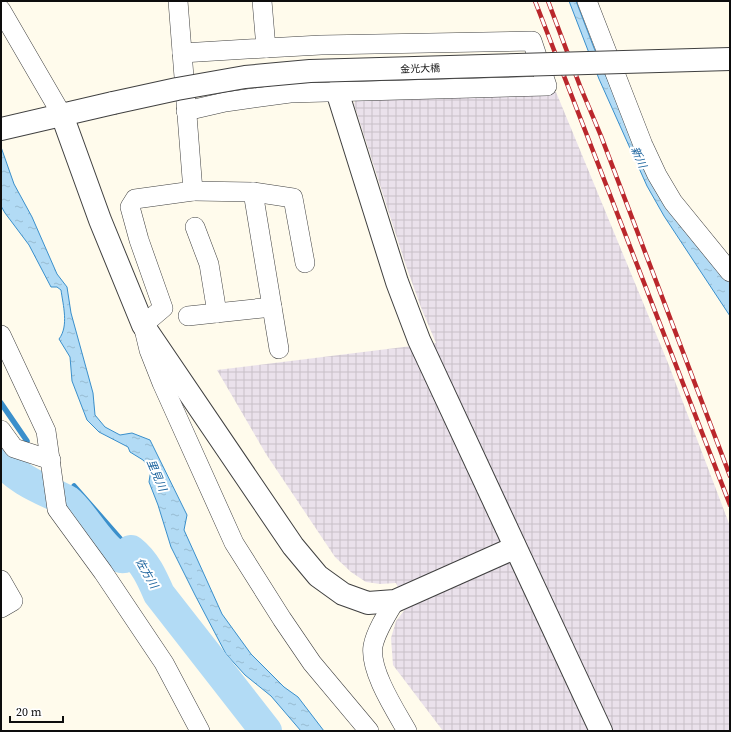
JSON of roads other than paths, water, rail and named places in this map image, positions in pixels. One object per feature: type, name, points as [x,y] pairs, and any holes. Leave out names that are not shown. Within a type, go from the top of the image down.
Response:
[{"type":"street","points":[[178,1],[193,191]]},
{"type":"street","points":[[262,1],[266,48]]},
{"type":"street","points":[[587,1],[643,145],[657,175],[673,202],[730,272]]},
{"type":"street","points":[[1,10],[53,117],[100,220],[143,325],[149,350],[162,383],[234,543],[312,664],[369,731]]},
{"type":"street","points":[[182,53],[321,45],[532,41],[547,86],[290,93],[225,102],[186,111]]},
{"type":"street","points":[[321,45],[397,282],[418,340],[514,548],[601,731]]},
{"type":"street","name":"金光大橋","points":[[1,129],[113,102],[245,77],[310,71],[730,60]]},
{"type":"street","points":[[143,325],[163,308],[139,240],[130,207],[135,199],[193,191],[252,192],[293,198],[305,263]]},
{"type":"street","points":[[252,192],[279,349]]},
{"type":"street","points":[[195,227],[209,264],[217,313]]},
{"type":"street","points":[[188,316],[272,307]]},
{"type":"street","points":[[143,325],[293,546],[318,576],[343,594],[368,603],[395,601],[514,548]]},
{"type":"street","points":[[1,335],[46,431],[57,509],[103,572],[164,663],[200,731]]},
{"type":"street","points":[[1,430],[14,448],[52,469]]},
{"type":"street","points":[[1,580],[13,601],[1,608]]},
{"type":"street","points":[[395,601],[382,623],[373,646],[374,662],[379,679],[407,731]]},
{"type":"water","name":"新川","points":[[569,1],[576,1],[594,48],[641,157],[730,279],[730,316],[664,216],[647,186],[599,79]]},
{"type":"water","name":"里見川","points":[[1,147],[14,184],[32,217],[57,274],[67,287],[71,313],[93,393],[95,415],[105,427],[120,435],[132,433],[150,440],[187,515],[184,530],[222,614],[251,654],[284,687],[298,697],[324,731],[301,731],[271,696],[245,675],[226,654],[171,547],[149,482],[151,469],[143,460],[130,452],[128,447],[99,432],[87,420],[72,381],[70,357],[59,339],[65,322],[61,290],[57,287],[51,287],[29,245],[1,206]]},
{"type":"waterway","points":[[1,403],[27,441]]},
{"type":"waterway","name":"佐方川","points":[[1,459],[15,473],[40,488],[67,501],[73,506],[100,541],[114,554],[124,557],[131,551],[136,555],[148,571],[159,594],[266,731]]},
{"type":"waterway","points":[[74,486],[131,551]]},
{"type":"railway","points":[[535,1],[730,505]]},
{"type":"railway","points":[[548,1],[730,476]]}]
